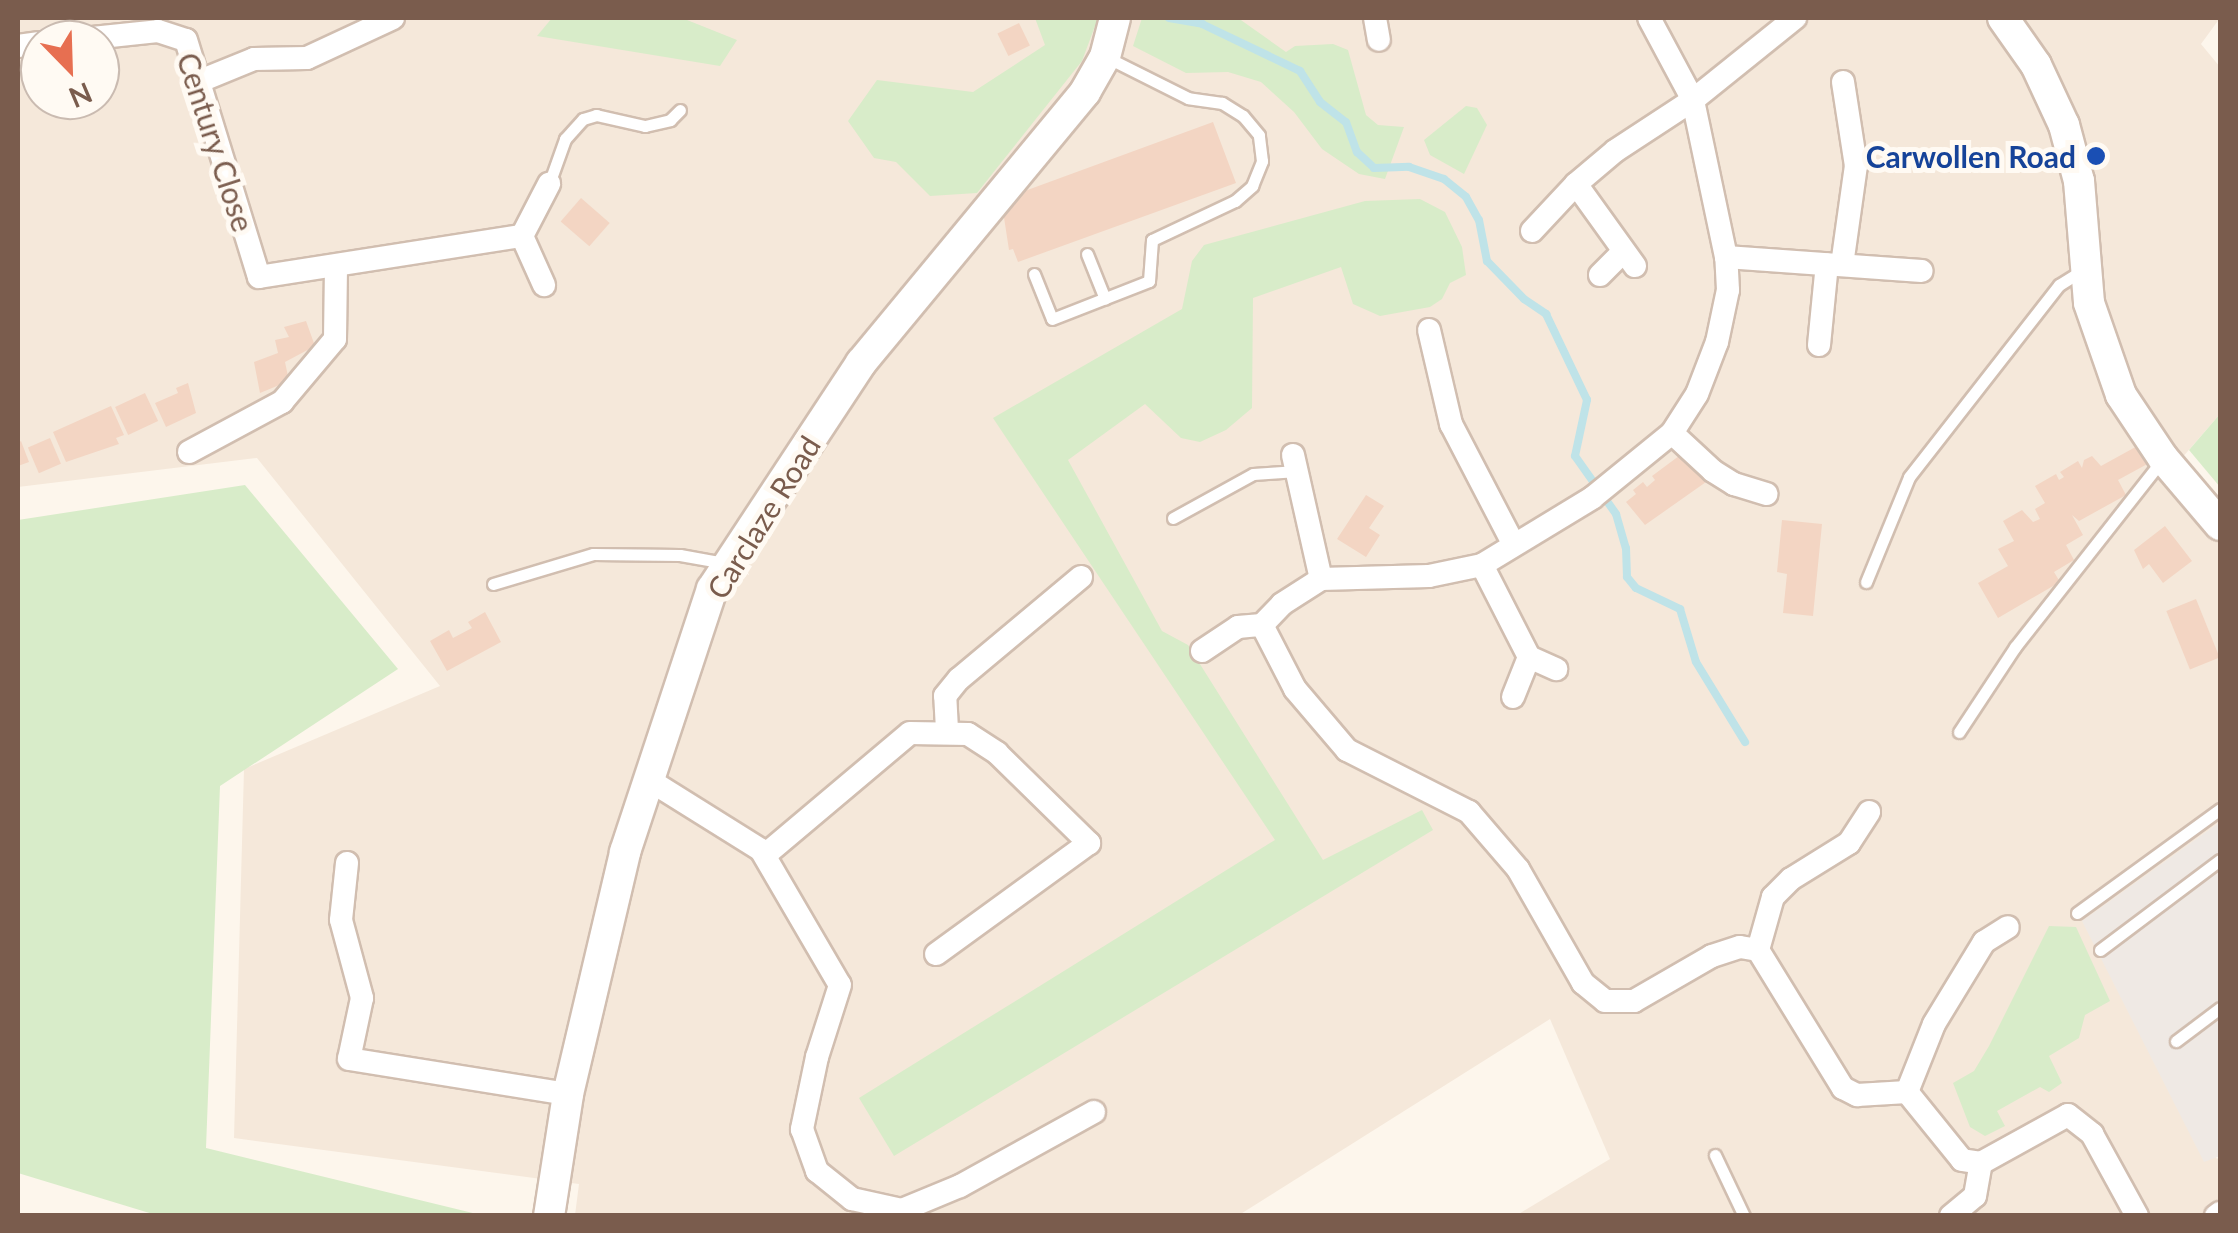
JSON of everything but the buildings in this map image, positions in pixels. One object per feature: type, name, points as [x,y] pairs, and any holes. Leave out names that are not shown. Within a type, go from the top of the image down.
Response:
[{"type":"street","points":[[200,80],[254,59],[307,58],[392,18]]},
{"type":"street","name":"Carclaze Road","points":[[549,1216],[568,1094],[625,852],[712,589],[861,363],[1015,182],[1085,92],[1105,57],[1115,18]]},
{"type":"street","points":[[1202,651],[1238,627],[1262,625],[1282,604],[1322,579],[1429,576],[1482,565],[1599,492],[1672,433],[1696,394],[1717,342],[1728,290],[1726,257],[1693,100],[1649,18]]},
{"type":"street","points":[[1532,231],[1614,151],[1693,100],[1795,18]]},
{"type":"street","points":[[2003,18],[2036,65],[2064,125],[2079,181],[2089,302],[2122,395],[2164,458],[2220,525]]},
{"type":"street","name":"Century Close","points":[[120,35],[158,31],[186,40],[259,276],[336,267]]},
{"type":"street","points":[[1819,345],[1856,166],[1843,82]]},
{"type":"street","points":[[522,236],[548,184]]},
{"type":"street","points":[[1576,184],[1629,260],[1600,275]]},
{"type":"street","points":[[189,452],[282,402],[334,339],[336,267],[522,236]]},
{"type":"street","points":[[522,236],[544,285]]},
{"type":"street","points":[[1726,257],[1922,272]]},
{"type":"street","points":[[1430,330],[1451,424],[1514,545]]},
{"type":"street","points":[[1672,433],[1713,471],[1734,484],[1766,494]]},
{"type":"street","points":[[1295,463],[1322,579]]},
{"type":"street","points":[[1482,565],[1529,657],[1556,669]]},
{"type":"street","points":[[947,730],[944,696],[1081,577]]},
{"type":"street","points":[[1262,625],[1295,689],[1348,750],[1469,812],[1518,868],[1583,983],[1605,1001],[1634,1001],[1712,956],[1740,947],[1758,950]]},
{"type":"street","points":[[1513,697],[1529,657]]},
{"type":"street","points":[[765,855],[910,733],[947,730],[968,734],[997,753],[1089,843],[936,954]]},
{"type":"street","points":[[649,780],[765,855],[840,985],[817,1057],[802,1129],[817,1171],[852,1198],[902,1210],[960,1186],[1094,1112]]},
{"type":"street","points":[[1869,812],[1849,844],[1791,880],[1774,897],[1758,950],[1843,1088],[1858,1094],[1907,1092]]},
{"type":"street","points":[[347,863],[341,920],[362,998],[349,1059],[568,1094]]},
{"type":"street","points":[[1907,1092],[1934,1024],[1984,942],[2008,926]]},
{"type":"street","points":[[1907,1092],[1962,1160],[1981,1163],[2068,1115],[2092,1134],[2138,1216]]},
{"type":"street","points":[[1951,1216],[1975,1196],[1981,1163]]},
{"type":"lane","points":[[1034,274],[1052,319],[1149,282],[1152,240],[1235,201],[1252,186],[1262,161],[1259,135],[1243,116],[1222,103],[1188,98],[1105,57]]},
{"type":"lane","points":[[548,184],[565,139],[582,119],[596,116],[644,126],[670,120],[680,110]]},
{"type":"lane","points":[[1087,254],[1105,299]]},
{"type":"lane","points":[[1866,582],[1909,477],[2060,284],[2086,268]]},
{"type":"lane","points":[[1958,732],[2015,647],[2164,458]]},
{"type":"lane","points":[[1173,518],[1253,474],[1295,463]]},
{"type":"lane","points":[[493,584],[592,554],[680,555],[729,564]]},
{"type":"lane","points":[[2077,913],[2220,809]]},
{"type":"lane","points":[[2100,950],[2220,860]]},
{"type":"lane","points":[[2176,1041],[2220,1008]]},
{"type":"lane","points":[[1715,1155],[1744,1216]]},
{"type":"shaded area","points":[[18,18],[2220,18],[2201,44],[2220,67],[2220,414],[2168,474],[2220,539],[2220,822],[2083,922],[2217,1159],[2220,1156],[2220,1215],[1517,1215],[1610,1159],[1550,1019],[1239,1215],[575,1215],[579,1184],[234,1138],[244,769],[440,686],[257,458],[18,487]]},
{"type":"shaded area","points":[[2220,822],[2220,1156],[2204,1162],[2082,921]]},
{"type":"green space","points":[[552,18],[682,18],[737,40],[720,66],[537,36]]},
{"type":"green space","points":[[1035,18],[1098,18],[1082,61],[977,193],[930,196],[896,162],[874,158],[848,121],[877,80],[973,92],[1045,45]]},
{"type":"green space","points":[[1142,18],[1238,18],[1286,52],[1295,46],[1333,44],[1348,50],[1366,115],[1378,125],[1404,127],[1385,179],[1359,174],[1322,149],[1294,112],[1261,82],[1228,72],[1186,73],[1133,46]]},
{"type":"green space","points":[[1466,106],[1477,108],[1487,125],[1464,174],[1430,155],[1424,140]]},
{"type":"green space","points":[[1420,199],[1445,212],[1462,247],[1466,275],[1450,283],[1442,299],[1430,307],[1380,316],[1353,304],[1341,267],[1253,298],[1252,408],[1226,430],[1200,442],[1181,438],[1145,404],[1068,460],[1162,631],[1188,645],[1323,860],[1422,810],[1433,830],[894,1156],[859,1098],[1275,840],[993,418],[1182,309],[1192,261],[1204,245],[1365,201]]},
{"type":"green space","points":[[2220,414],[2220,487],[2189,450]]},
{"type":"green space","points":[[245,485],[398,669],[220,786],[206,1148],[481,1215],[156,1215],[18,1173],[18,520]]},
{"type":"green space","points":[[2049,926],[2076,927],[2110,1001],[2085,1015],[2079,1038],[2049,1056],[2062,1083],[2049,1092],[2040,1087],[1997,1111],[2005,1126],[1985,1136],[1970,1127],[1953,1083],[1974,1071]]},
{"type":"waterway","points":[[1169,18],[1202,24],[1300,71],[1320,102],[1346,122],[1357,152],[1374,168],[1409,167],[1444,179],[1466,197],[1479,220],[1487,261],[1524,299],[1546,314],[1587,400],[1575,456],[1616,514],[1626,548],[1627,577],[1636,588],[1680,609],[1696,662],[1745,742]]},
{"type":"place","name":"Carwollen Road","points":[[2096,156]]}]
